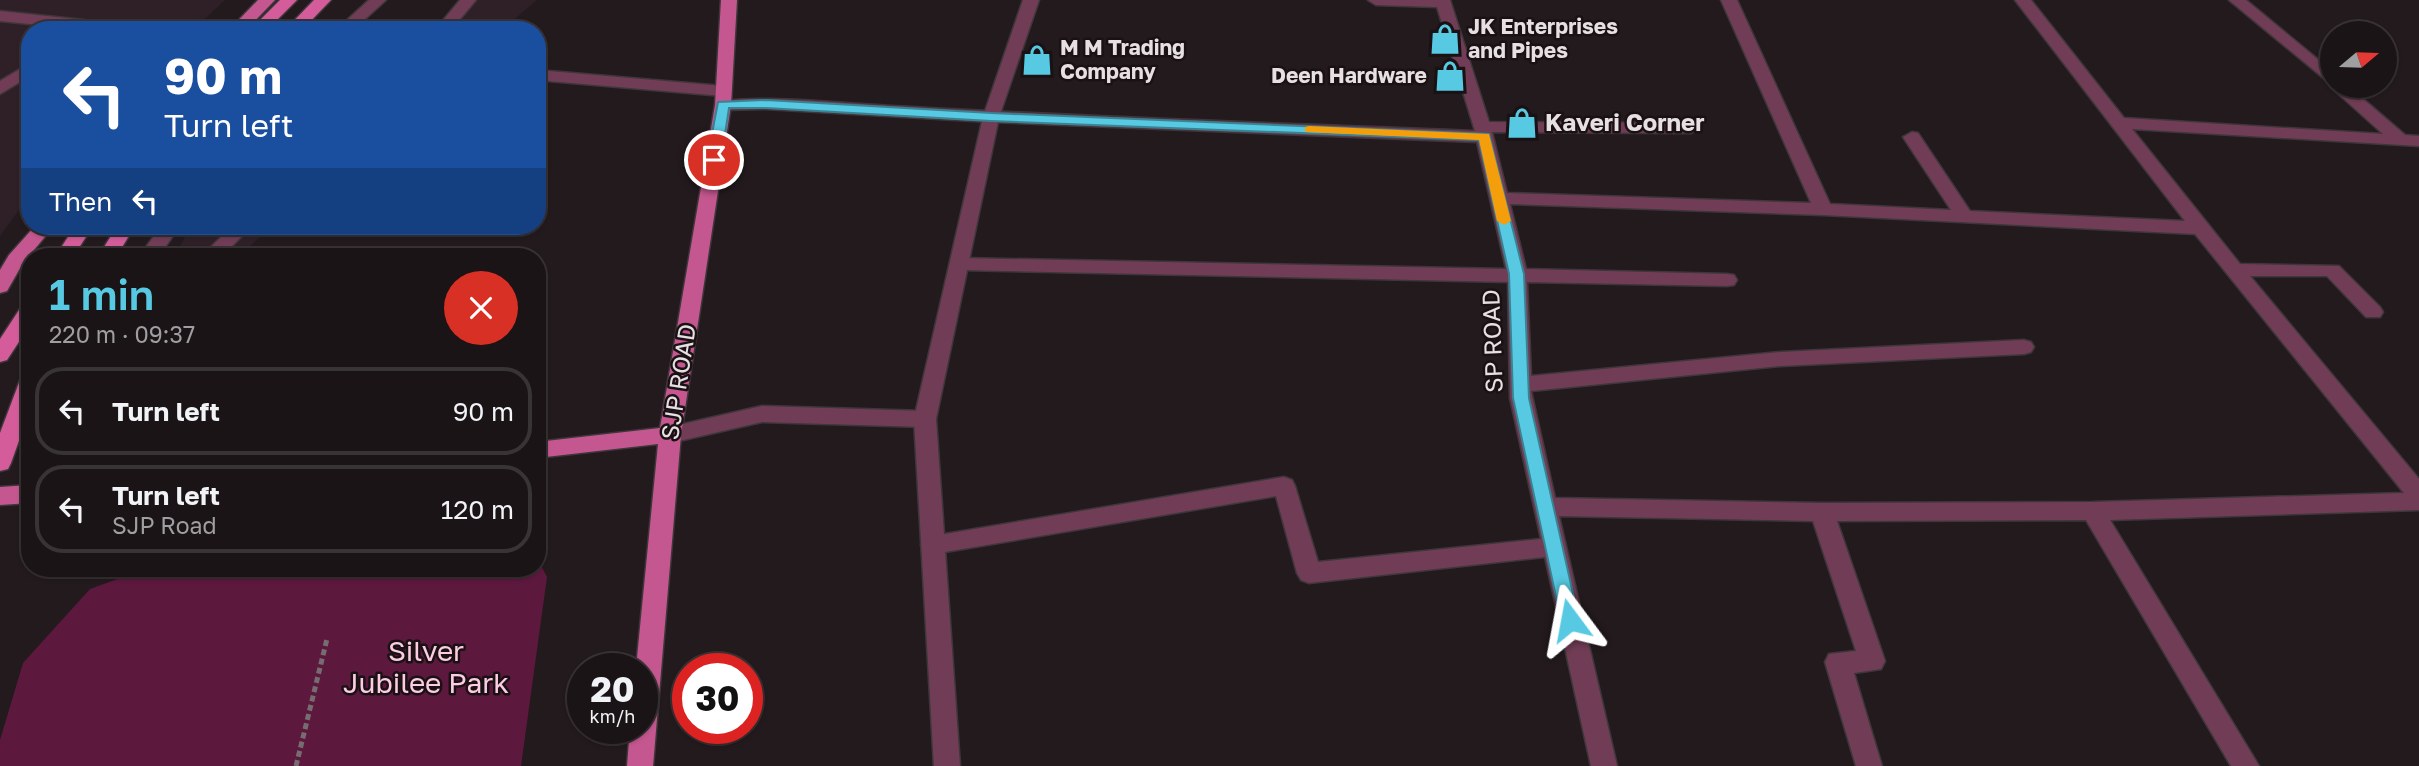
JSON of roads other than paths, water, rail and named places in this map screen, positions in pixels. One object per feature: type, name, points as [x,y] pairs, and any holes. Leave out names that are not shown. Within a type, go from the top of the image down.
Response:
[{"type":"highway","points":[[267,21],[289,0]]},
{"type":"highway","points":[[302,21],[323,0]]},
{"type":"highway","points":[[0,355],[21,323]]},
{"type":"highway","points":[[0,463],[21,405]]},
{"type":"main road","points":[[246,21],[267,0]]},
{"type":"main road","name":"SJP ROAD","points":[[640,766],[670,435],[723,98],[729,0]]},
{"type":"main road","points":[[0,286],[21,254]]},
{"type":"main road","points":[[546,449],[670,435]]},
{"type":"main road","points":[[0,496],[21,495]]},
{"type":"street","points":[[354,21],[378,0]]},
{"type":"street","points":[[450,21],[468,0]]},
{"type":"street","points":[[947,766],[925,419],[991,117],[1031,0]]},
{"type":"street","points":[[1377,0],[1442,1]]},
{"type":"street","points":[[1729,0],[1823,209]]},
{"type":"street","points":[[2023,0],[2200,228],[2419,495]]},
{"type":"street","points":[[2236,0],[2320,69]]},
{"type":"street","name":"SP ROAD","points":[[1442,1],[1483,132],[1517,274],[1521,398],[1604,766]]},
{"type":"street","points":[[0,16],[47,21]]},
{"type":"street","points":[[0,89],[21,74]]},
{"type":"street","points":[[546,76],[766,104],[991,117],[1483,132],[1691,128]]},
{"type":"street","points":[[2353,98],[2400,140]]},
{"type":"street","points":[[2118,123],[2419,141]]},
{"type":"street","points":[[1912,137],[1964,215]]},
{"type":"street","points":[[1499,198],[1964,215],[2200,228]]},
{"type":"street","points":[[220,248],[233,235]]},
{"type":"street","points":[[961,264],[1727,279]]},
{"type":"street","points":[[2235,270],[2332,270],[2372,312]]},
{"type":"street","points":[[1521,384],[1781,359],[2024,347]]},
{"type":"street","points":[[670,435],[762,414],[925,419]]},
{"type":"street","points":[[933,545],[1284,486],[1309,573],[1553,547]]},
{"type":"street","points":[[1544,508],[1822,512],[2093,511],[2419,501]]},
{"type":"street","points":[[2093,511],[2246,766]]},
{"type":"street","points":[[1822,512],[1872,660],[1838,662],[1869,766]]},
{"type":"place","name":"JK Enterprises and Pipes","points":[[1445,39]]},
{"type":"place","name":"M M Trading Company","points":[[1037,60]]},
{"type":"place","name":"Deen Hardware","points":[[1450,76]]},
{"type":"place","name":"Kaveri Corner","points":[[1522,123]]},
{"type":"park label","name":"Silver Jubilee Park","points":[[426,667]]}]
